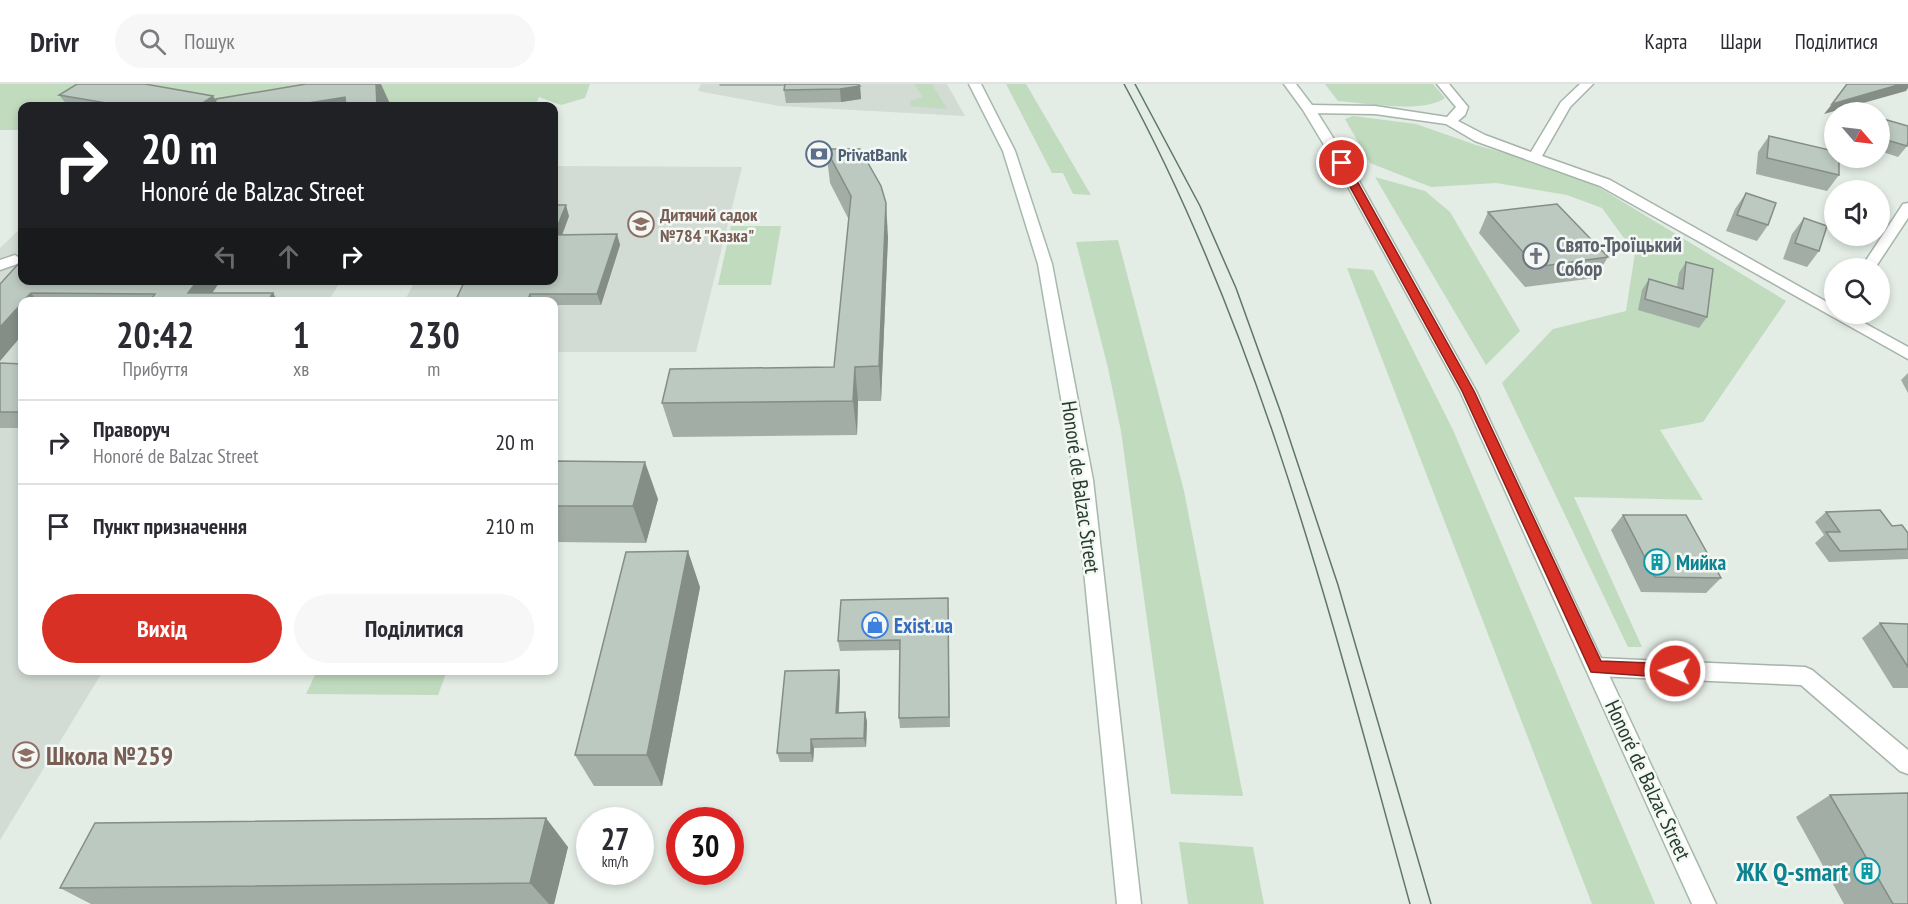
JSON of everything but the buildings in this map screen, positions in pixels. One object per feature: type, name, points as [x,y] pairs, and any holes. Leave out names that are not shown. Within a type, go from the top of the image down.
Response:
[{"type":"street","name":"Honoré de Balzac Street","points":[[975,84],[1009,151],[1045,264],[1084,480],[1129,904]]},
{"type":"street","name":"Honoré de Balzac Street","points":[[1290,84],[1309,109],[1342,163],[1468,391],[1704,904]]},
{"type":"street","points":[[1443,84],[1462,107],[1461,112],[1449,121]]},
{"type":"street","points":[[1535,156],[1565,105],[1587,84]]},
{"type":"street","points":[[1309,109],[1375,110],[1449,121],[1480,138],[1605,183],[1803,297],[1908,354]]},
{"type":"street","points":[[1875,258],[1908,207]]},
{"type":"street","points":[[0,265],[15,260]]},
{"type":"street","points":[[1803,297],[1824,297]]},
{"type":"street","points":[[1596,667],[1805,676],[1908,764]]},
{"type":"shaded area","points":[[701,84],[947,84],[965,116],[779,106],[698,91]]},
{"type":"shaded area","name":"Дитячий садок №784 \"Казка\"","points":[[558,166],[742,167],[696,352],[558,352],[558,297],[407,297],[413,285],[558,285]]},
{"type":"shaded area","points":[[18,231],[18,285],[338,285],[331,297],[18,297],[18,675],[101,675],[0,840],[0,248]]},
{"type":"green space","points":[[0,84],[590,84],[585,98],[561,105],[539,97],[537,102],[18,102],[18,130],[0,130]]},
{"type":"green space","points":[[914,84],[932,84],[947,109],[911,106],[910,101],[923,97]]},
{"type":"green space","points":[[1006,84],[1026,84],[1091,195],[1073,194],[1063,173],[1052,173]]},
{"type":"green space","points":[[1325,84],[1433,84],[1445,98],[1423,106],[1409,107],[1338,101]]},
{"type":"green space","points":[[1353,116],[1416,124],[1476,145],[1550,166],[1600,188],[1786,301],[1703,422],[1660,430],[1703,500],[1574,497],[1642,647],[1628,647],[1502,383],[1553,329],[1626,311],[1635,253],[1602,208],[1567,195],[1496,183],[1431,187],[1370,163],[1345,119]]},
{"type":"green space","points":[[1375,177],[1425,191],[1450,212],[1520,331],[1486,365]]},
{"type":"green space","points":[[731,226],[781,226],[771,285],[718,285]]},
{"type":"green space","points":[[1118,240],[1184,491],[1243,796],[1171,794],[1121,431],[1108,368],[1076,242]]},
{"type":"green space","points":[[1347,268],[1373,270],[1453,430],[1655,904],[1592,904]]},
{"type":"green space","points":[[315,675],[446,675],[438,695],[306,694]]},
{"type":"green space","points":[[1179,842],[1253,847],[1264,904],[1188,904]]},
{"type":"tram line","points":[[1124,84],[1173,181],[1216,281],[1255,382],[1322,589],[1410,904]]},
{"type":"tram line","points":[[1135,84],[1200,206],[1236,288],[1281,413],[1338,585],[1431,904]]},
{"type":"place","name":"PrivatBank","points":[[819,154]]},
{"type":"place","name":"Дитячий садок №784 \"Казка\"","points":[[641,224]]},
{"type":"place","name":"Свято-Троїцький Собор","points":[[1536,256]]},
{"type":"place","name":"Мийка","points":[[1657,562]]},
{"type":"place","name":"Exist.ua","points":[[875,625]]},
{"type":"place","name":"Школа №259","points":[[26,755]]},
{"type":"place","name":"ЖК Q-smart","points":[[1867,871]]},
{"type":"route","points":[[1342,163],[1468,391],[1596,667],[1675,671]]}]
